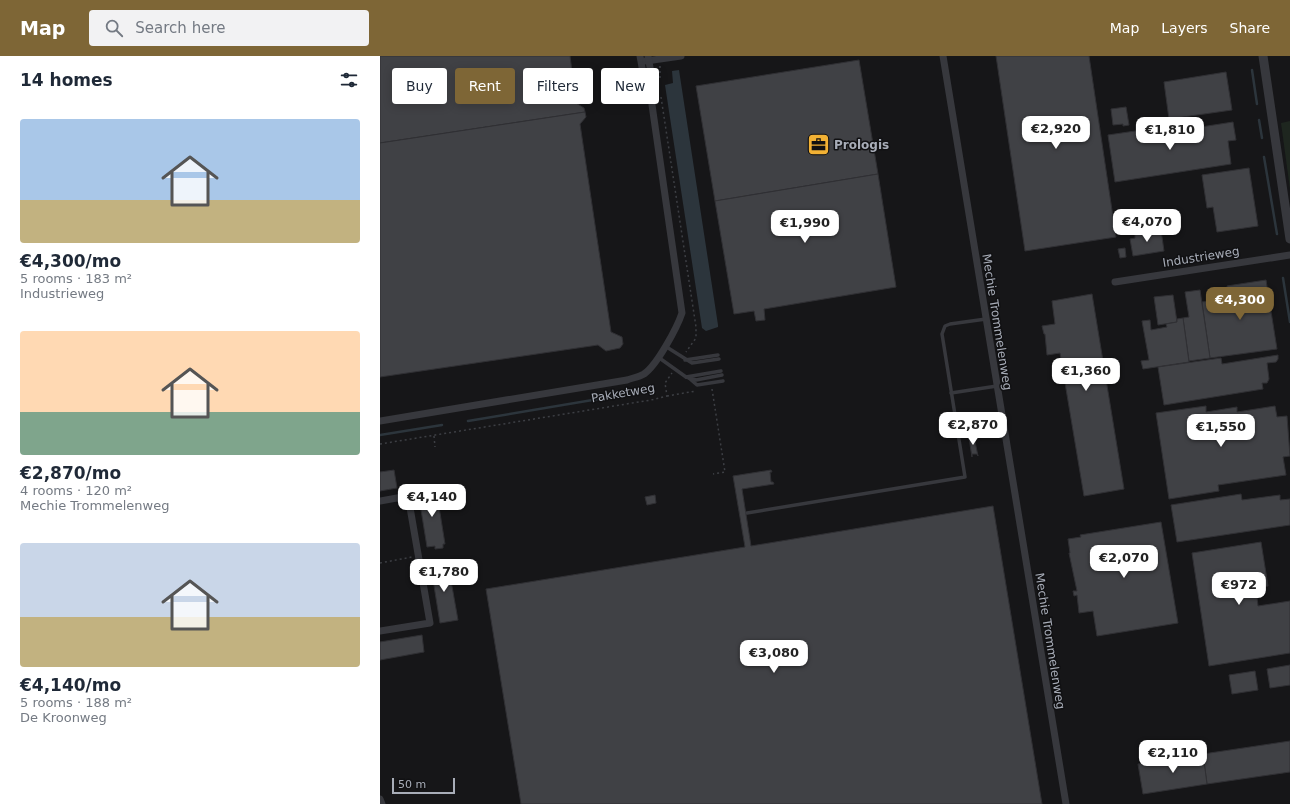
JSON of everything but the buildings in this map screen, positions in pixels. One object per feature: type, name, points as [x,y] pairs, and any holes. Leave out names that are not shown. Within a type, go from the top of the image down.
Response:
[{"type":"street","points":[[652,105],[645,84],[640,59],[648,58],[660,60],[681,56]]},
{"type":"street","name":"Mechie Trommelenweg","points":[[943,56],[1066,804]]},
{"type":"street","points":[[1263,56],[1290,239]]},
{"type":"street","points":[[648,58],[652,84],[652,105]]},
{"type":"street","name":"Pakketweg","points":[[380,421],[627,380],[645,373],[666,346],[677,328],[682,313],[652,105]]},
{"type":"street","name":"Industrieweg","points":[[1115,282],[1290,255]]},
{"type":"street","points":[[380,501],[408,496],[430,623],[380,631]]},
{"type":"street","points":[[380,799],[382,804]]},
{"type":"lane","points":[[747,513],[965,477],[951,393],[943,330],[950,324],[986,319]]},
{"type":"lane","points":[[666,346],[692,363],[719,359]]},
{"type":"lane","points":[[684,359],[718,355]]},
{"type":"lane","points":[[657,357],[697,385],[722,381]]},
{"type":"lane","points":[[686,377],[721,371]]},
{"type":"lane","points":[[686,377],[696,380],[722,375]]},
{"type":"lane","points":[[951,393],[997,386]]},
{"type":"path","points":[[659,83],[662,73],[660,60]]},
{"type":"path","points":[[660,91],[696,327],[696,338],[684,359]]},
{"type":"path","name":"Pakketweg","points":[[380,444],[651,400],[667,396],[665,383],[674,368]]},
{"type":"path","points":[[712,389],[725,472],[714,474]]},
{"type":"path","points":[[667,396],[697,391]]},
{"type":"path","points":[[434,436],[435,447]]},
{"type":"path","points":[[380,563],[418,556]]},
{"type":"shaded area","points":[[679,70],[718,325],[718,327],[706,331],[702,328],[665,85],[673,83],[672,71]]},
{"type":"shaded area","points":[[1290,121],[1290,189],[1281,123]]},
{"type":"waterway","points":[[1252,70],[1257,104]]},
{"type":"waterway","points":[[1259,120],[1262,138]]},
{"type":"waterway","points":[[1264,157],[1277,234]]},
{"type":"waterway","points":[[1283,278],[1290,322]]},
{"type":"waterway","points":[[468,421],[646,391]]},
{"type":"waterway","points":[[380,435],[442,425]]},
{"type":"place","name":"Prologis","points":[[818,145]]}]
